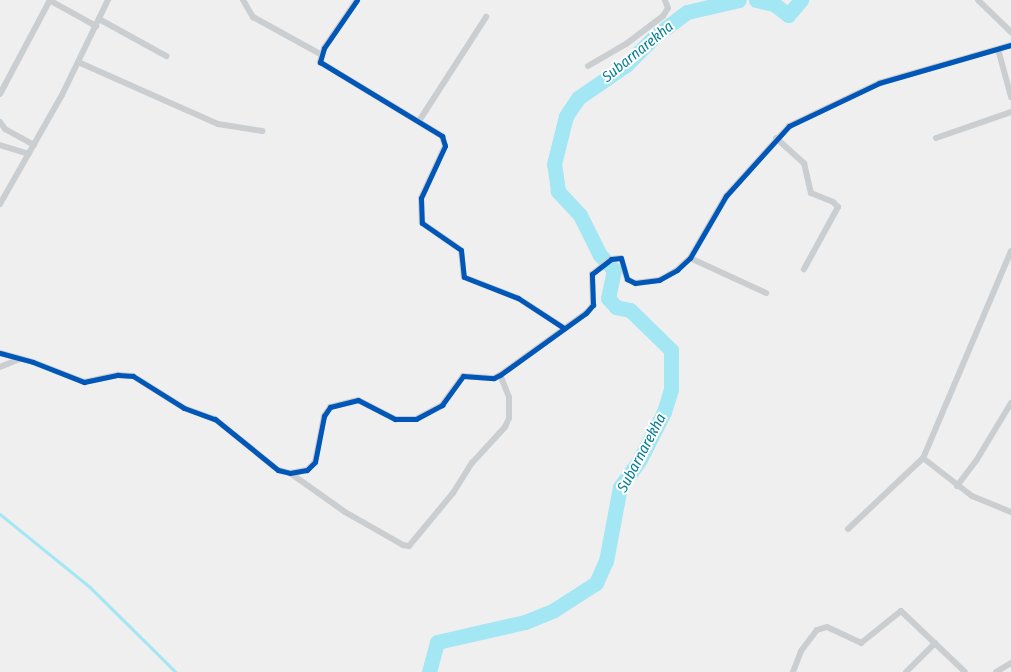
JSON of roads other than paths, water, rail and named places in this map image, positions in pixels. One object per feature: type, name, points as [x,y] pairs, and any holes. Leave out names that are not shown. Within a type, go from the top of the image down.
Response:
[{"type":"street","points":[[0,94],[50,0],[96,26]]},
{"type":"street","points":[[0,204],[78,62],[108,0]]},
{"type":"street","points":[[243,0],[254,16],[320,54]]},
{"type":"street","points":[[357,0],[320,54],[322,66],[438,133],[445,142],[421,198],[422,223],[459,247],[464,277],[518,298],[564,328]]},
{"type":"street","points":[[588,66],[626,44],[663,16],[668,8],[665,0]]},
{"type":"street","points":[[978,0],[1011,32]]},
{"type":"street","points":[[419,121],[486,16]]},
{"type":"street","points":[[99,19],[166,56]]},
{"type":"street","points":[[290,473],[307,470],[315,462],[324,416],[330,407],[358,400],[396,419],[409,421],[435,411],[463,376],[494,378],[500,375],[591,308],[591,275],[611,260],[620,257],[627,279],[635,283],[667,277],[690,258],[726,196],[776,138],[802,118],[879,83],[1011,45]]},
{"type":"street","points":[[998,49],[1011,97]]},
{"type":"street","points":[[78,62],[218,124],[262,131]]},
{"type":"street","points":[[936,138],[1011,112]]},
{"type":"street","points":[[0,122],[5,129],[34,145]]},
{"type":"street","points":[[776,138],[804,163],[811,193],[833,202],[838,207],[804,269]]},
{"type":"street","points":[[0,145],[29,154]]},
{"type":"street","points":[[848,528],[923,458],[1011,251]]},
{"type":"street","points":[[690,258],[766,293]]},
{"type":"street","points":[[0,353],[21,358],[84,382],[94,382],[118,375],[132,376],[184,408],[215,419],[269,465],[290,473],[345,512],[402,546],[409,546],[453,493],[472,463],[505,427],[509,418],[508,397],[500,375]]},
{"type":"street","points":[[0,367],[21,358]]},
{"type":"street","points":[[957,486],[976,461],[1011,403]]},
{"type":"street","points":[[923,458],[972,496],[1011,512]]},
{"type":"street","points":[[793,672],[801,651],[817,630],[827,627],[861,643],[900,611],[965,672]]},
{"type":"street","points":[[906,672],[935,643]]},
{"type":"street","points":[[996,672],[1011,663]]},
{"type":"waterway","name":"Subarnarekha","points":[[429,672],[437,642],[525,622],[554,610],[596,583],[606,561],[620,487],[639,461],[664,412],[671,389],[671,350],[630,310],[616,307],[608,298],[614,270],[600,255],[580,215],[558,191],[554,164],[566,116],[578,98],[626,65],[655,36],[687,12],[739,0]]},
{"type":"waterway","name":"Subarnarekha","points":[[756,0],[774,4],[788,15],[801,0]]},
{"type":"waterway","points":[[0,514],[90,587],[176,672]]}]
